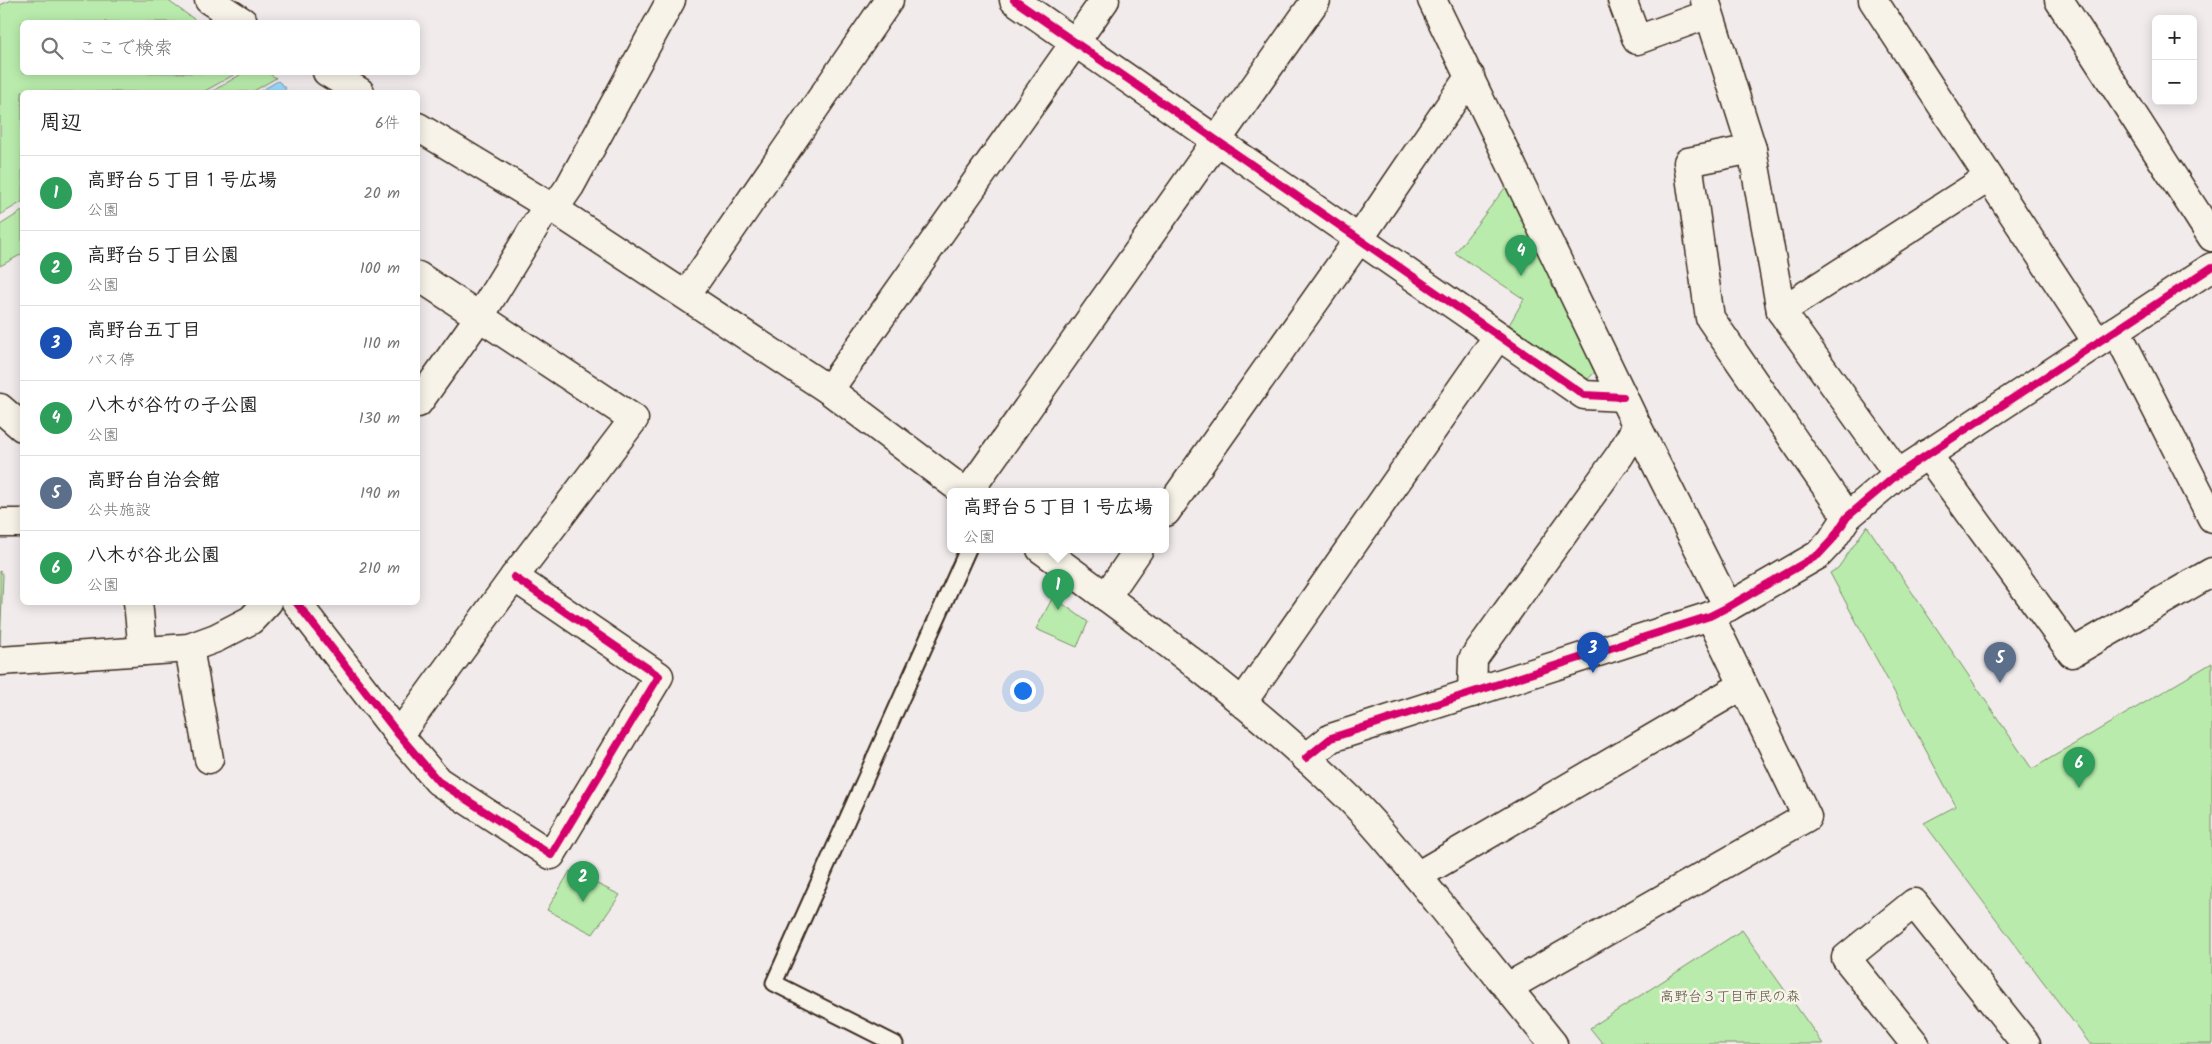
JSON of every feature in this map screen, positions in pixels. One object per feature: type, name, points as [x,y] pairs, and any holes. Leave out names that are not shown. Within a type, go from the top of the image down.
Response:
[{"type":"street","points":[[209,0],[240,20]]},
{"type":"street","points":[[420,400],[480,316],[551,207],[570,186],[671,0]]},
{"type":"street","points":[[686,296],[890,0]]},
{"type":"street","points":[[1014,0],[1584,395],[1624,396]]},
{"type":"street","points":[[829,390],[1105,0]]},
{"type":"street","points":[[971,488],[1316,0]]},
{"type":"street","points":[[1432,0],[1624,396],[1719,612],[1742,686],[1807,817],[1508,987]]},
{"type":"street","points":[[1622,0],[1637,40],[1707,7],[1752,149],[1781,312],[1898,474]]},
{"type":"street","points":[[1873,0],[1988,178],[2106,336],[2212,518]]},
{"type":"street","points":[[2059,0],[2212,236]]},
{"type":"street","points":[[332,75],[357,90]]},
{"type":"street","points":[[1169,508],[1359,240],[1470,76]]},
{"type":"street","points":[[420,128],[551,207],[829,390],[959,488]]},
{"type":"street","points":[[1752,149],[1688,162],[1710,318],[1847,517]]},
{"type":"street","points":[[1781,312],[1988,178]]},
{"type":"street","points":[[1306,758],[1332,738],[1719,612],[1818,555],[1832,540],[1847,517],[1898,474],[2212,267]]},
{"type":"street","points":[[399,735],[514,577],[634,419],[420,277]]},
{"type":"street","points":[[1242,703],[1498,336]]},
{"type":"street","points":[[0,408],[20,425]]},
{"type":"street","points":[[1472,693],[1473,659],[1620,454],[1637,426]]},
{"type":"street","points":[[1927,454],[2072,653],[2212,572]]},
{"type":"street","points":[[0,523],[20,524]]},
{"type":"street","points":[[1047,553],[1106,596],[1242,703],[1306,758],[1352,802],[1417,876],[1554,1044]]},
{"type":"street","points":[[1106,596],[1136,553]]},
{"type":"street","points":[[298,605],[399,735],[438,781],[551,855],[659,676],[514,577]]},
{"type":"street","points":[[138,605],[143,651]]},
{"type":"street","points":[[0,661],[189,648],[216,638],[251,620],[265,605]]},
{"type":"street","points":[[189,648],[209,759]]},
{"type":"street","points":[[1417,876],[1742,686]]},
{"type":"street","points":[[1915,1044],[1846,958],[1914,903],[2026,1044]]},
{"type":"lane","points":[[895,1044],[774,983],[966,553]]},
{"type":"green space","points":[[12,0],[167,0],[195,20],[20,20],[20,75],[233,75],[207,90],[20,90],[20,203],[0,215],[0,5]]},
{"type":"green space","points":[[240,75],[271,75],[276,78],[255,90],[214,90]]},
{"type":"green space","points":[[1508,184],[1597,370],[1588,379],[1509,325],[1524,299],[1455,253]]},
{"type":"green space","points":[[20,212],[20,255],[0,266],[0,225]]},
{"type":"green space","points":[[1867,526],[2032,769],[2212,663],[2212,1044],[2090,1044],[1924,823],[1956,806],[1830,573],[1838,568]]},
{"type":"green space","points":[[0,571],[3,575],[0,646]]},
{"type":"green space","points":[[1053,597],[1088,622],[1077,647],[1036,629]]},
{"type":"green space","points":[[570,871],[620,895],[593,934],[547,910]]},
{"type":"green space","name":"高野台３丁目市民の森","points":[[1742,930],[1823,1044],[1603,1044],[1590,1028]]},
{"type":"water","points":[[278,81],[286,88],[284,90],[262,90]]},
{"type":"cycle path","points":[[1014,0],[1584,395],[1623,397]]},
{"type":"cycle path","points":[[1306,758],[1331,738],[1710,616],[1728,607],[1818,555],[1832,540],[1847,517],[1898,474],[2212,267]]},
{"type":"cycle path","points":[[298,605],[399,735],[438,781],[551,855],[659,676],[514,577]]},
{"type":"place","name":"八木が谷竹の子公園","points":[[1521,276]]},
{"type":"place","name":"高野台５丁目１号広場","points":[[1058,610]]},
{"type":"place","name":"高野台五丁目","points":[[1593,673]]},
{"type":"place","name":"高野台自治会館","points":[[2000,683]]},
{"type":"place","name":"八木が谷北公園","points":[[2079,788]]},
{"type":"place","name":"高野台５丁目公園","points":[[583,902]]}]
